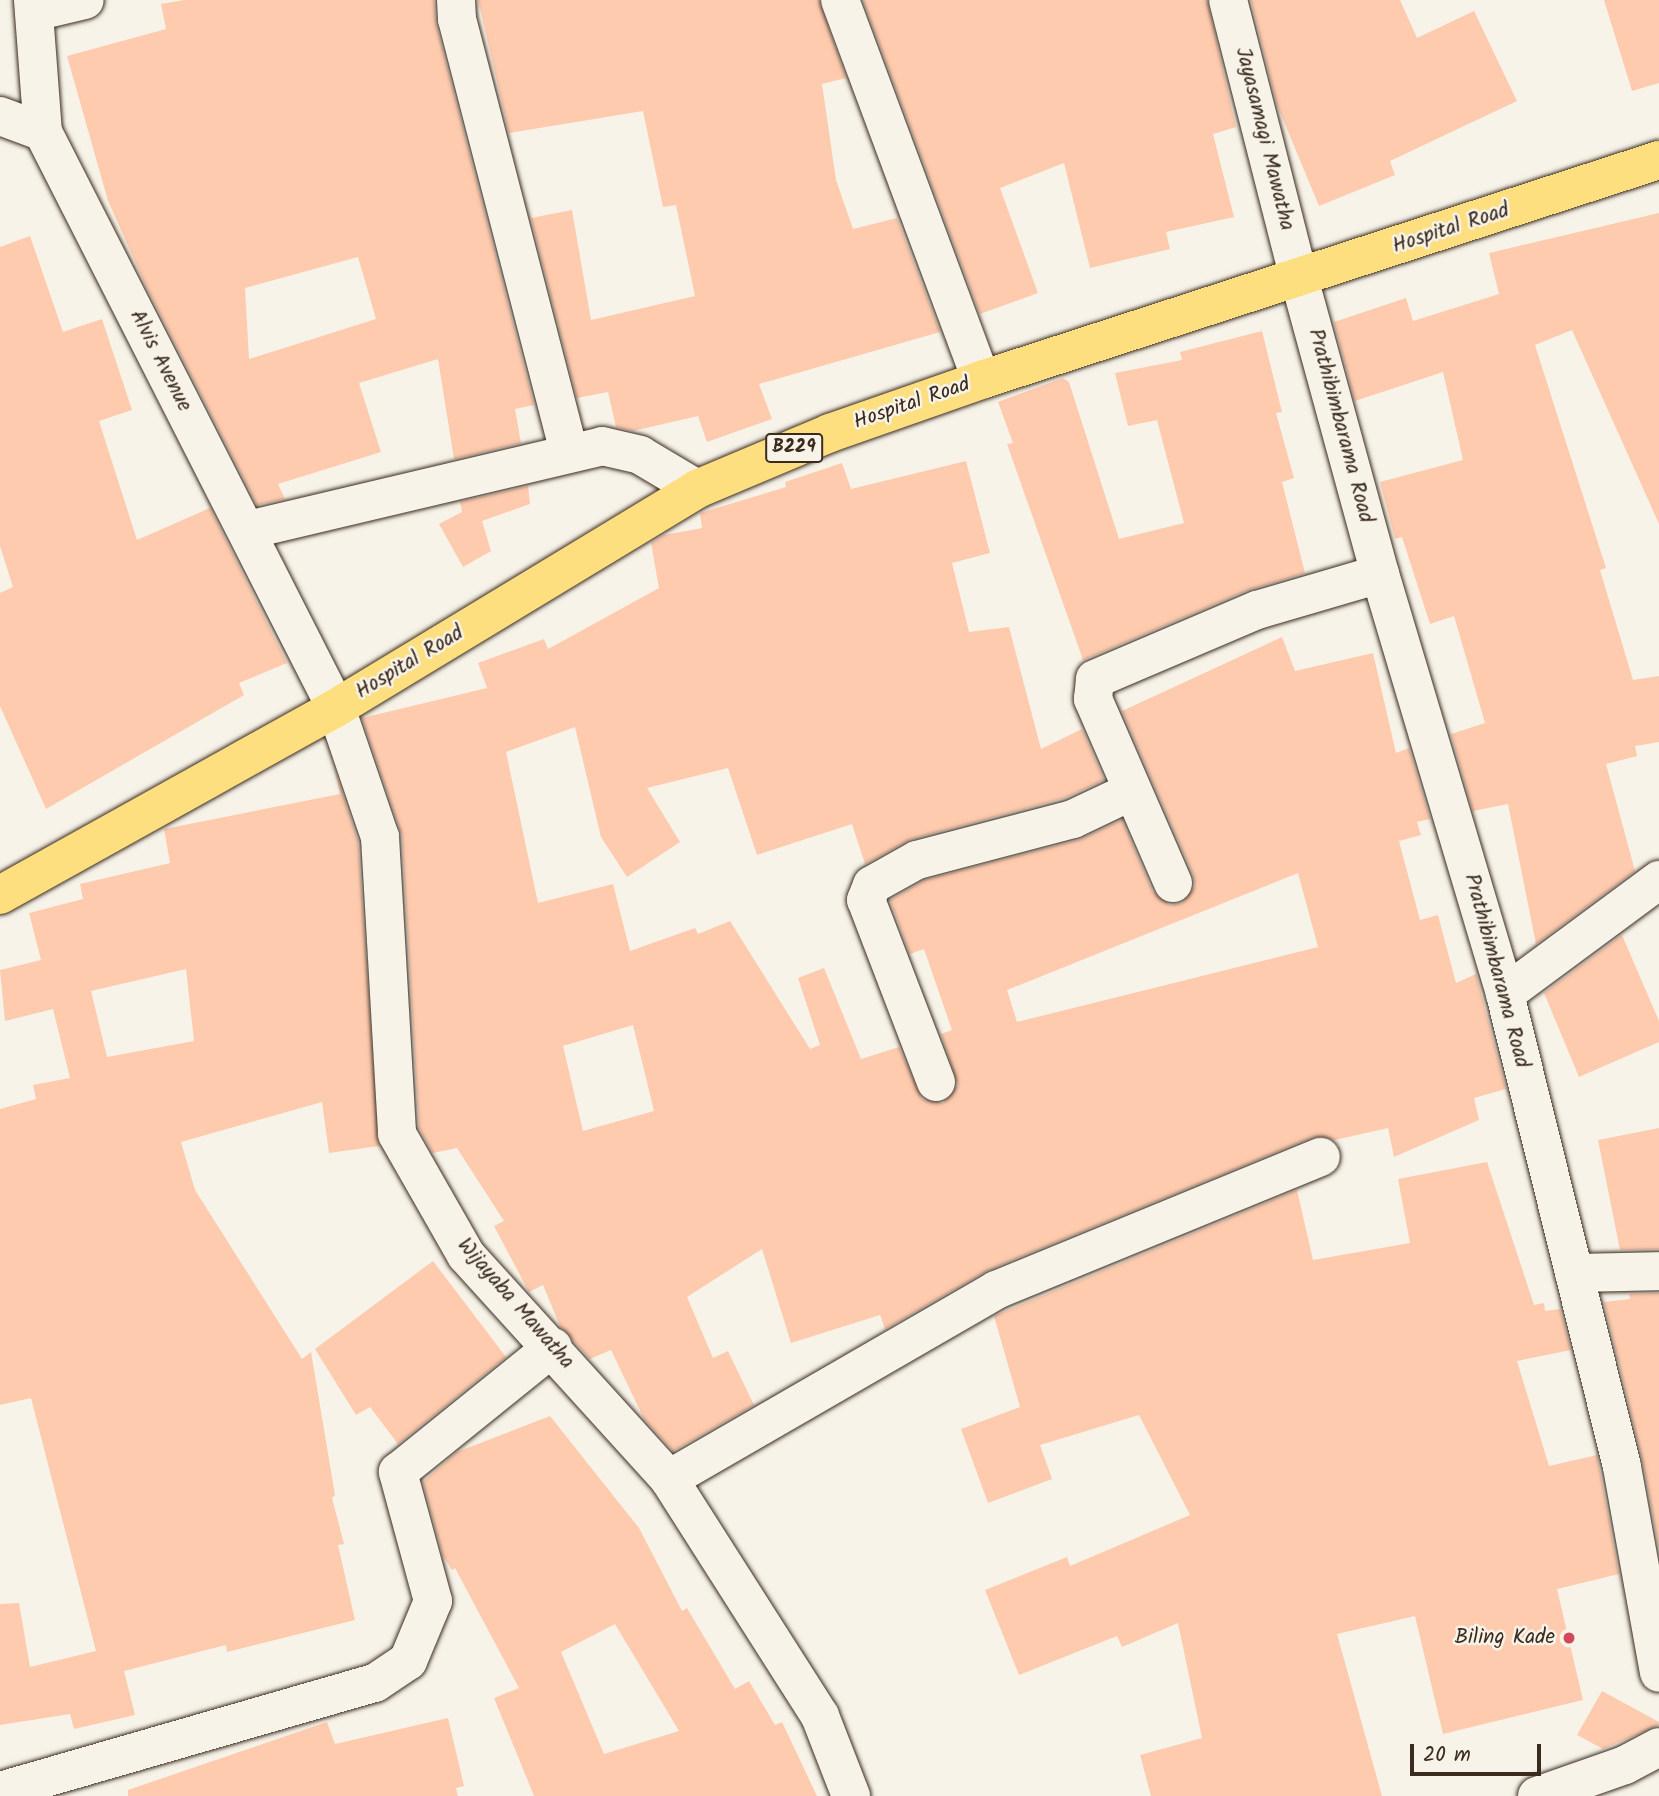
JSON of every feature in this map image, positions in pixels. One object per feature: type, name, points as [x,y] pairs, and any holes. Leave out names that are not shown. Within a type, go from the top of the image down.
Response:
[{"type":"main road","name":"Hospital Road","points":[[0,895],[336,708],[697,489],[830,433],[981,380],[1659,160]]},
{"type":"street","points":[[33,6],[85,0]]},
{"type":"street","points":[[456,0],[457,19],[569,453]]},
{"type":"street","points":[[840,0],[981,380]]},
{"type":"street","name":"Jayasamagi Mawatha","points":[[1228,0],[1300,278]]},
{"type":"street","name":"Alvis Avenue","points":[[33,6],[43,132],[248,530],[336,708]]},
{"type":"street","points":[[0,116],[43,132]]},
{"type":"street","name":"Prathibimbarama Road","points":[[1300,278],[1380,574],[1505,993],[1622,1467],[1659,1673]]},
{"type":"street","points":[[248,530],[602,446],[640,455],[697,489]]},
{"type":"street","points":[[1173,883],[1093,699],[1095,679],[1257,610],[1380,574]]},
{"type":"street","name":"Wijayaba Mawatha","points":[[336,708],[380,837],[397,1135],[466,1255],[553,1347],[668,1479],[820,1716],[851,1796]]},
{"type":"street","points":[[936,1082],[866,900],[872,885],[917,860],[1073,819],[1132,792]]},
{"type":"street","points":[[1505,993],[1659,880]]},
{"type":"street","points":[[668,1479],[996,1290],[1321,1157]]},
{"type":"street","points":[[1573,1273],[1659,1271]]},
{"type":"street","points":[[0,1791],[375,1683],[408,1661],[433,1601],[398,1472],[553,1347]]},
{"type":"street","points":[[1537,1796],[1625,1765],[1659,1747]]},
{"type":"building","points":[[184,0],[434,0],[436,24],[534,405],[515,409],[521,443],[454,459],[438,359],[359,383],[381,452],[278,484],[285,499],[257,505],[146,286],[108,201],[67,56],[166,29],[161,4]],"holes":[[[358,257],[376,319],[249,359],[245,288]]]},
{"type":"building","points":[[478,0],[819,0],[846,78],[822,84],[836,180],[853,229],[897,218],[940,332],[759,384],[772,419],[707,442],[698,416],[633,431],[616,427],[608,392],[577,398],[531,218],[572,210],[591,320],[695,296],[676,205],[663,207],[643,111],[509,133]]},
{"type":"building","points":[[863,0],[1207,0],[1236,127],[1213,134],[1234,217],[1166,232],[1170,249],[1090,268],[1064,163],[1000,188],[1038,293],[980,314]]},
{"type":"building","points":[[1251,0],[1400,0],[1417,38],[1474,11],[1517,101],[1390,161],[1395,175],[1319,206],[1277,105]]},
{"type":"building","points":[[1604,0],[1659,0],[1659,83],[1632,91]]},
{"type":"building","points":[[1659,213],[1659,524],[1572,330],[1535,345],[1606,568],[1600,570],[1633,680],[1659,676],[1659,742],[1635,746],[1637,756],[1606,764],[1635,871],[1536,944],[1508,804],[1473,811],[1451,734],[1485,723],[1454,616],[1430,624],[1402,537],[1395,539],[1380,482],[1463,460],[1443,372],[1355,401],[1334,322],[1406,298],[1413,321],[1499,294],[1489,253]]},
{"type":"building","points":[[30,236],[63,332],[102,319],[132,410],[99,421],[137,540],[210,508],[287,663],[239,683],[244,695],[46,809],[0,706],[0,593],[13,587],[0,546],[0,247]]},
{"type":"building","points":[[1262,331],[1282,412],[1276,413],[1294,478],[1282,482],[1305,573],[1248,590],[1083,660],[1007,444],[1013,443],[998,402],[1063,378],[1069,382],[1119,539],[1184,523],[1157,420],[1128,426],[1115,373],[1182,360],[1180,352]]},
{"type":"building","points":[[966,461],[990,553],[952,563],[969,632],[1009,627],[1041,749],[1082,729],[1104,780],[1065,798],[911,839],[865,864],[852,824],[757,855],[728,768],[647,788],[680,842],[627,877],[601,837],[575,727],[506,752],[538,903],[613,884],[630,951],[695,928],[698,934],[730,921],[810,1049],[820,1045],[798,978],[824,968],[861,1059],[899,1047],[922,1099],[943,1103],[958,1085],[941,1034],[952,1030],[924,949],[910,954],[890,900],[925,880],[1079,840],[1122,820],[1153,892],[1170,905],[1182,903],[1195,886],[1193,874],[1122,711],[1282,637],[1295,671],[1373,653],[1396,753],[1409,748],[1430,819],[1417,822],[1421,835],[1399,841],[1420,920],[1438,915],[1456,983],[1476,974],[1506,1089],[1474,1098],[1479,1120],[1394,1157],[1388,1128],[1335,1140],[1313,1137],[988,1270],[885,1329],[880,1315],[791,1343],[762,1249],[687,1297],[713,1358],[728,1351],[754,1405],[673,1451],[644,1419],[611,1350],[590,1359],[560,1326],[543,1285],[529,1292],[494,1226],[504,1221],[457,1148],[433,1153],[419,1128],[402,835],[362,718],[487,688],[478,663],[544,639],[548,649],[659,588],[651,543],[664,535],[702,528],[700,513],[786,487],[785,482],[842,463],[851,489]],"holes":[[[1298,873],[1318,947],[1017,1022],[1007,990]],[[633,1025],[654,1111],[583,1131],[563,1046]]]},
{"type":"building","points":[[528,486],[530,504],[482,521],[491,551],[463,567],[439,524],[462,512],[460,502]]},
{"type":"building","points":[[335,771],[358,841],[379,1146],[329,1153],[322,1102],[181,1142],[195,1190],[302,1359],[311,1352],[335,1495],[332,1498],[344,1544],[338,1545],[355,1620],[227,1652],[226,1645],[124,1671],[135,1715],[74,1729],[70,1714],[0,1725],[0,1604],[19,1603],[30,1667],[96,1651],[31,1398],[0,1405],[0,1109],[36,1099],[33,1085],[70,1078],[53,1009],[5,1021],[0,970],[41,960],[29,913],[83,899],[80,884],[170,863],[164,829],[340,794]],"holes":[[[186,969],[194,1041],[107,1057],[91,991]]]},
{"type":"building","points":[[1622,935],[1659,1021],[1659,1042],[1579,1077],[1544,993]]},
{"type":"building","points":[[1659,1128],[1659,1249],[1620,1250],[1598,1140]]},
{"type":"building","points":[[1487,1162],[1534,1305],[1544,1303],[1545,1311],[1560,1309],[1571,1350],[1517,1361],[1549,1466],[1597,1455],[1619,1574],[1557,1589],[1583,1700],[1443,1734],[1415,1616],[1337,1634],[1382,1796],[1151,1796],[1140,1755],[1202,1738],[1178,1623],[1122,1647],[1117,1636],[1019,1675],[985,1590],[1067,1557],[1070,1566],[1190,1515],[1139,1415],[1040,1445],[1052,1479],[988,1503],[961,1429],[1020,1407],[994,1316],[1297,1190],[1313,1260],[1410,1243],[1398,1179]]},
{"type":"building","points":[[433,1261],[506,1357],[398,1444],[370,1407],[356,1415],[315,1349]]},
{"type":"building","points":[[1659,1293],[1659,1549],[1643,1462],[1604,1302],[1630,1299],[1629,1294]]},
{"type":"building","points":[[550,1416],[639,1528],[682,1611],[687,1608],[735,1689],[749,1681],[775,1725],[782,1722],[817,1796],[534,1796],[494,1698],[519,1688],[455,1568],[452,1570],[443,1556],[423,1482],[457,1452]],"holes":[[[615,1624],[679,1731],[604,1754],[561,1652]]]},
{"type":"building","points":[[1602,1691],[1659,1722],[1659,1725],[1603,1749],[1577,1735]]},
{"type":"building","points":[[448,1718],[464,1786],[456,1788],[458,1796],[128,1796],[128,1790],[327,1722],[335,1744]]},
{"type":"place","name":"Biling Kade","points":[[1569,1638]]}]
